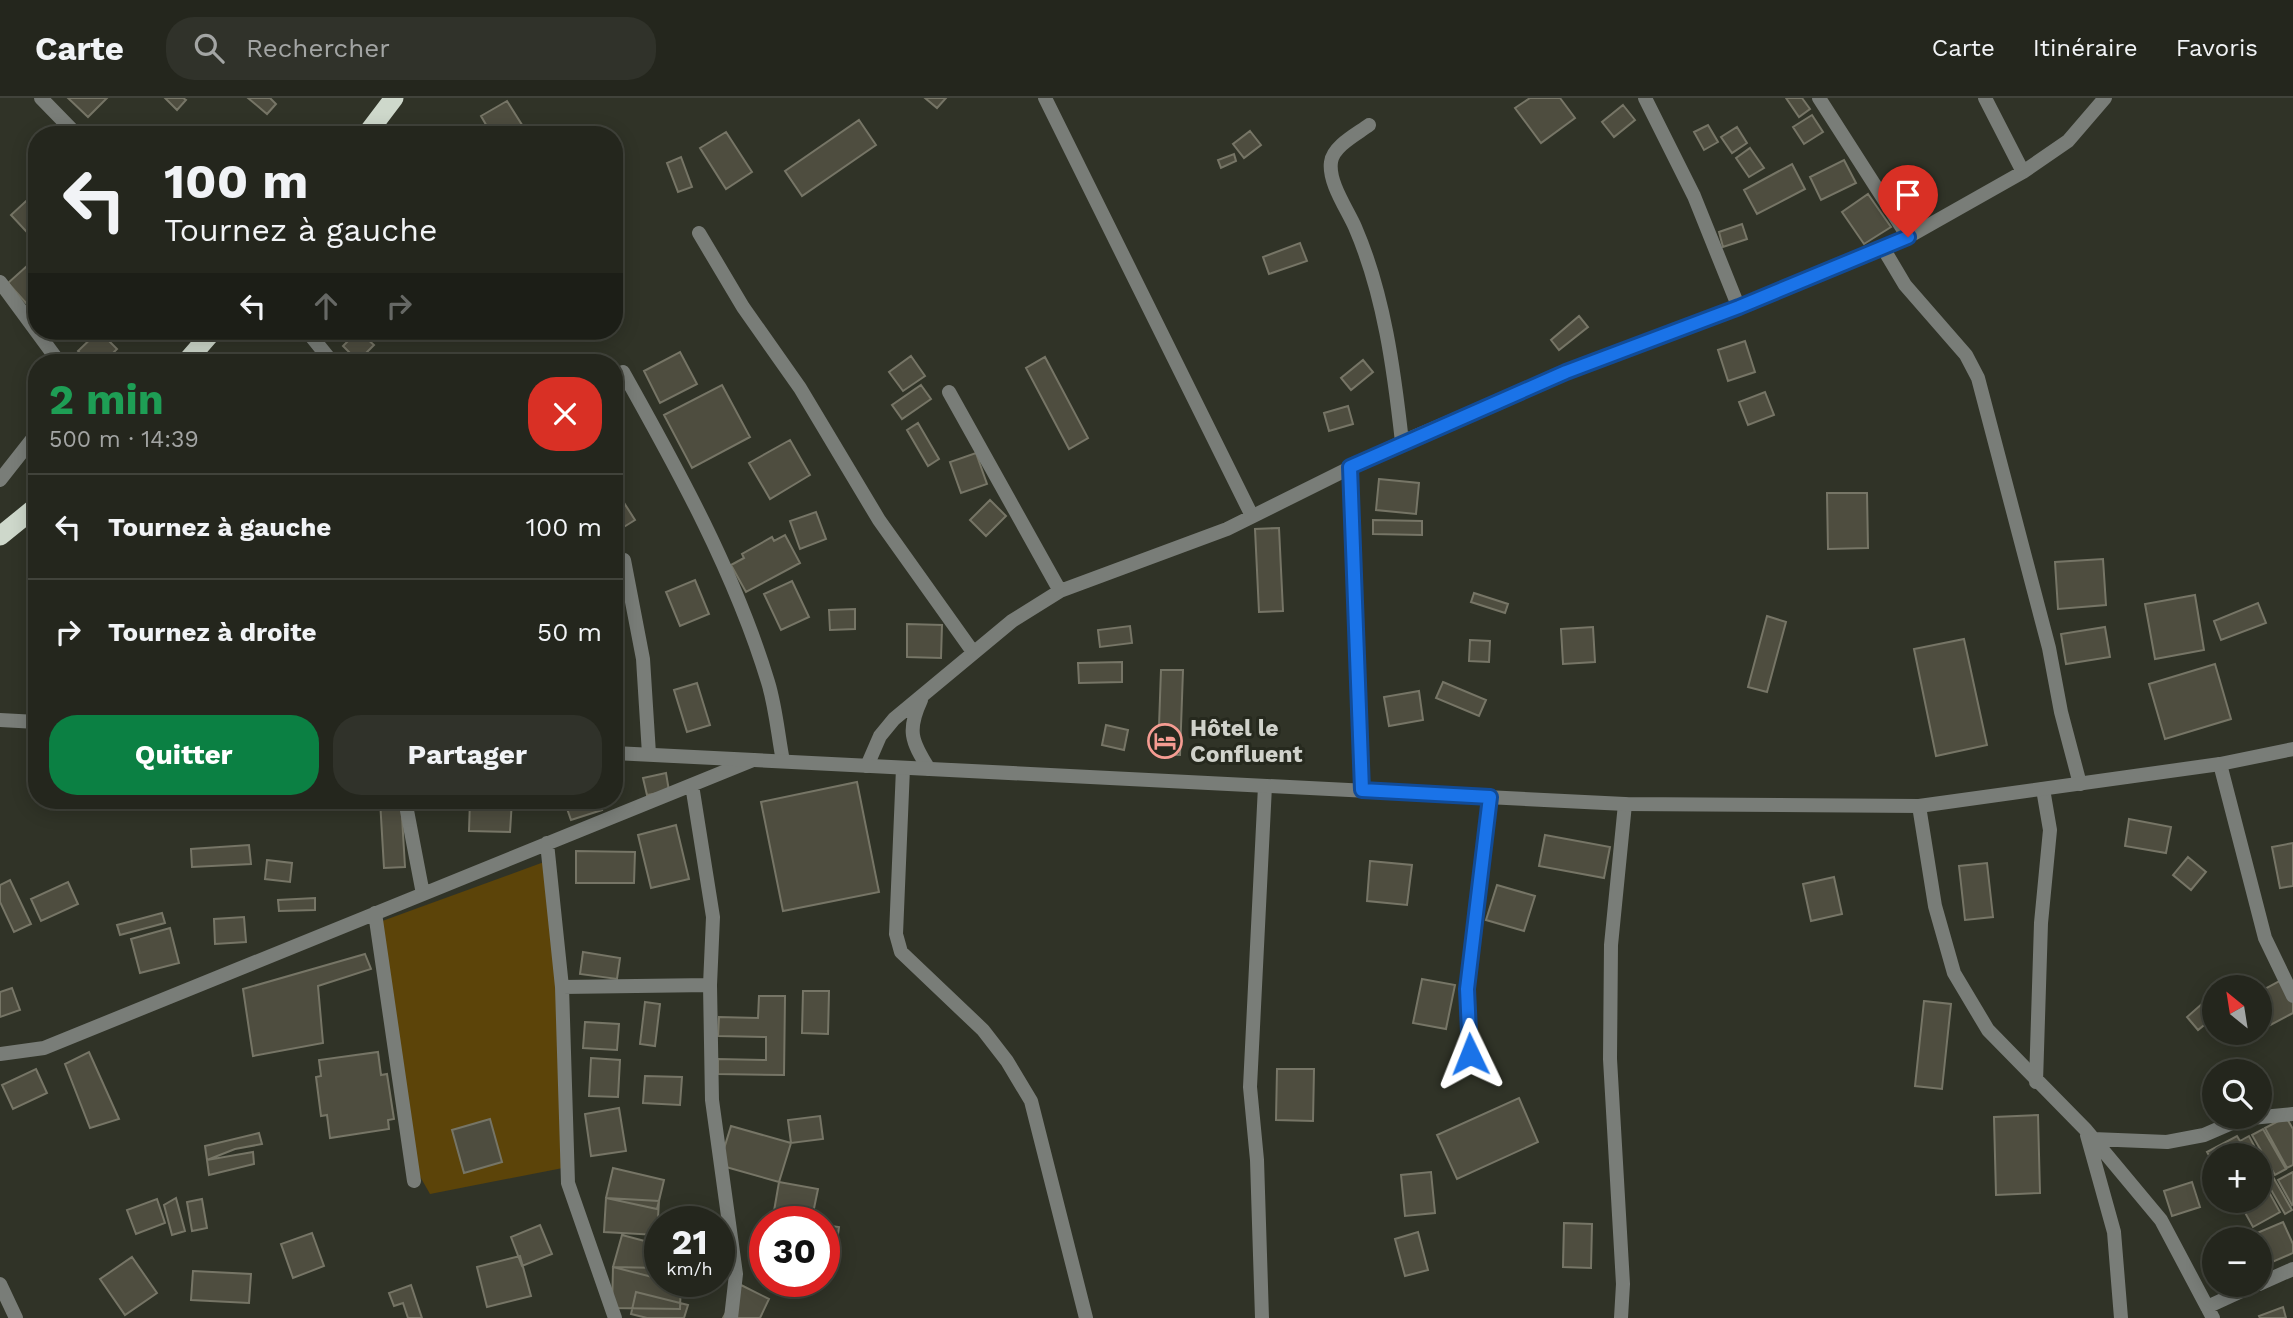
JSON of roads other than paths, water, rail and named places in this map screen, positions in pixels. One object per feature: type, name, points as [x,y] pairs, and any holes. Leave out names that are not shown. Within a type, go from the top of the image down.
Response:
[{"type":"highway","points":[[373,126],[394,98]]},
{"type":"highway","points":[[193,354],[205,340]]},
{"type":"highway","points":[[0,536],[28,513]]},
{"type":"street","points":[[41,98],[68,126]]},
{"type":"street","points":[[1045,98],[1252,516]]},
{"type":"street","points":[[1645,98],[1694,196],[1739,307]]},
{"type":"street","points":[[1819,98],[1908,237]]},
{"type":"street","points":[[1985,98],[2023,173]]},
{"type":"street","points":[[867,766],[880,736],[894,719],[922,699],[973,652],[1012,621],[1060,591],[1199,540],[1402,442],[1566,372],[1739,307],[1908,237],[2023,173],[2068,141],[2105,98]]},
{"type":"street","points":[[1369,125],[1335,151],[1331,162],[1333,178],[1358,235],[1379,302],[1394,374],[1402,442]]},
{"type":"street","points":[[699,233],[743,307],[800,388],[879,520],[973,652]]},
{"type":"street","points":[[1883,248],[1905,285],[1966,355],[1978,378],[2049,648],[2061,712],[2080,784]]},
{"type":"street","points":[[0,282],[28,319]]},
{"type":"street","points":[[314,340],[326,354]]},
{"type":"street","points":[[623,372],[681,475],[731,585],[768,683],[783,761]]},
{"type":"street","points":[[949,392],[1060,591]]},
{"type":"street","points":[[0,480],[28,444]]},
{"type":"street","points":[[1350,467],[1362,790]]},
{"type":"street","points":[[624,560],[643,659],[649,754]]},
{"type":"street","points":[[922,699],[911,722],[912,736],[929,769]]},
{"type":"street","points":[[0,720],[28,722]]},
{"type":"street","points":[[623,753],[1625,804],[1919,806],[2220,764],[2293,749]]},
{"type":"street","points":[[0,1054],[44,1048],[753,760]]},
{"type":"street","points":[[2220,764],[2265,938],[2293,996]]},
{"type":"street","points":[[903,768],[896,934],[901,952],[983,1030],[1007,1061],[1031,1101],[1086,1318]]},
{"type":"street","points":[[692,785],[713,917],[710,985],[712,1100],[736,1275],[731,1318]]},
{"type":"street","points":[[1262,1318],[1257,1160],[1250,1087],[1265,786]]},
{"type":"street","points":[[2036,1082],[2041,923],[2050,830],[2043,789]]},
{"type":"street","points":[[1470,1054],[1467,989],[1490,797]]},
{"type":"street","points":[[1620,1318],[1623,1284],[1610,1059],[1611,945],[1625,804]]},
{"type":"street","points":[[1919,806],[1934,906],[1954,973],[1988,1030],[2090,1135],[2161,1220],[2210,1312],[2236,1297]]},
{"type":"street","points":[[407,809],[423,894]]},
{"type":"street","points":[[547,843],[562,987],[568,1183],[615,1318]]},
{"type":"street","points":[[375,913],[414,1181]]},
{"type":"street","points":[[562,987],[710,985]]},
{"type":"street","points":[[2090,1135],[2167,1142],[2204,1135],[2241,1119],[2293,1114]]},
{"type":"street","points":[[2090,1135],[2114,1233],[2121,1318]]},
{"type":"street","points":[[2272,1278],[2293,1269]]},
{"type":"street","points":[[0,1284],[16,1318]]},
{"type":"place","name":"Hôtel le Confluent","points":[[1165,741]]}]
